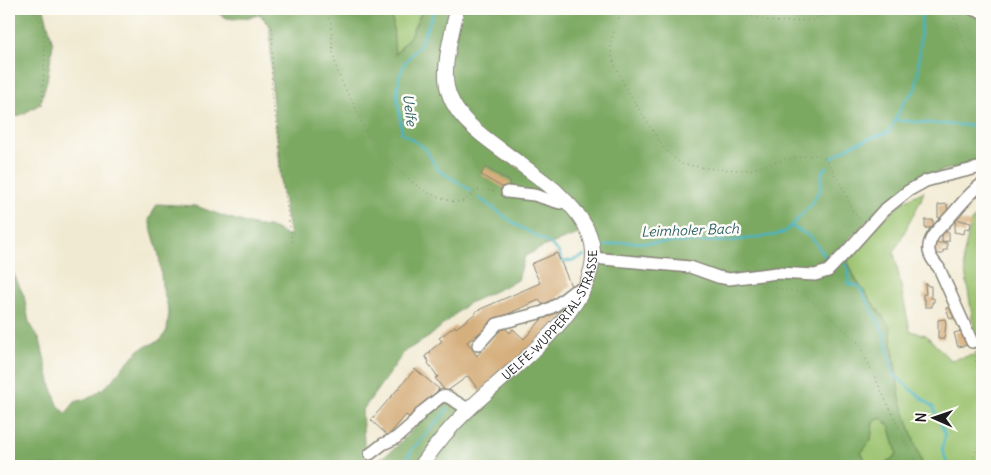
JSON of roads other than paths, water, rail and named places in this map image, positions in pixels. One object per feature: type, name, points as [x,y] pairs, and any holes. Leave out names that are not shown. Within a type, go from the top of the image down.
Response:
[{"type":"main road","name":"UELFE-WUPPERTAL-STRASSE","points":[[420,466],[468,409],[539,346],[565,318],[585,288],[593,258],[592,243],[585,226],[575,211],[556,191],[469,124],[454,105],[447,89],[446,64],[457,9]]},
{"type":"street","points":[[974,9],[982,12]]},
{"type":"street","points":[[593,258],[690,268],[718,278],[729,279],[777,273],[815,275],[828,271],[883,210],[908,191],[926,181],[982,167]]},
{"type":"street","points":[[972,342],[939,268],[929,251],[935,234],[960,203],[982,184]]},
{"type":"street","points":[[507,192],[534,194],[560,203],[565,200]]},
{"type":"street","points":[[478,345],[497,324],[543,312],[574,291],[585,288]]},
{"type":"street","points":[[370,454],[383,444],[396,438],[442,396],[448,397],[468,409]]},
{"type":"waterway","name":"Uelfe","points":[[435,9],[420,45],[405,62],[399,77],[397,96],[402,133],[425,148],[437,169],[470,190]]},
{"type":"waterway","points":[[832,159],[854,144],[889,132],[904,102],[915,90],[918,76],[922,9]]},
{"type":"waterway","name":"Leimholer Bach","points":[[895,120],[982,126]]},
{"type":"waterway","name":"Leimholer Bach","points":[[605,246],[625,242],[731,241],[785,232],[811,205],[821,188],[822,172],[827,167]]},
{"type":"waterway","name":"Uelfe","points":[[479,198],[517,225],[549,243],[558,251],[563,262],[584,256]]},
{"type":"waterway","points":[[791,226],[811,237],[828,260]]},
{"type":"waterway","points":[[845,264],[849,269],[848,284],[859,286],[883,331],[893,373],[933,407],[945,434],[942,449],[948,466]]},
{"type":"waterway","name":"Uelfe","points":[[402,466],[412,450],[448,409]]}]
